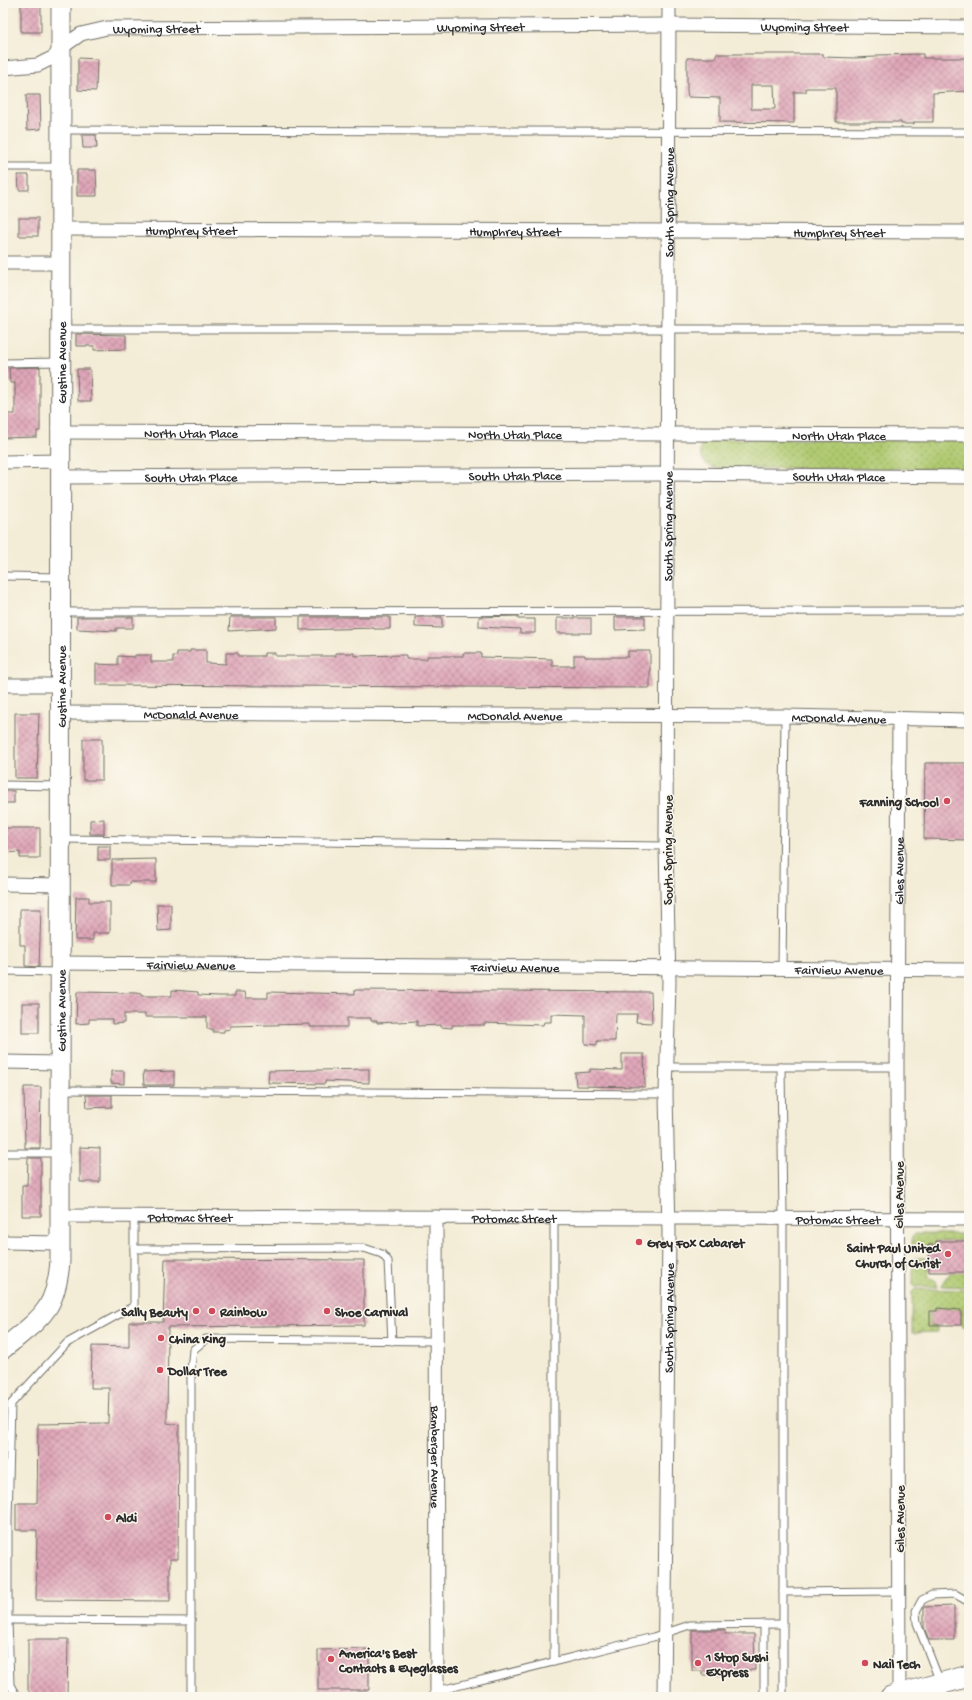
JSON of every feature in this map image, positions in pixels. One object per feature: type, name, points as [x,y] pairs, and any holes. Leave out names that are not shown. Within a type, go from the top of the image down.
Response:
[{"type":"main road","points":[[895,1696],[969,1676]]},
{"type":"street","name":"Gustine Avenue","points":[[3,1349],[42,1316],[51,1304],[59,1276],[61,3]]},
{"type":"street","name":"South Spring Avenue","points":[[664,1697],[666,1633],[669,1217],[666,1094],[668,966],[666,846],[669,3]]},
{"type":"street","name":"Wyoming Street","points":[[3,68],[38,65],[54,57],[60,48],[81,34],[107,28],[669,25],[969,27]]},
{"type":"street","name":"Humphrey Street","points":[[60,229],[969,232]]},
{"type":"street","points":[[3,263],[60,264]]},
{"type":"street","name":"North Utah Place","points":[[60,432],[969,435]]},
{"type":"street","name":"South Utah Place","points":[[3,462],[60,469],[969,477]]},
{"type":"street","points":[[3,685],[60,685]]},
{"type":"street","name":"McDonald Avenue","points":[[60,713],[785,716],[899,720],[969,720]]},
{"type":"street","name":"Giles Avenue","points":[[895,1696],[899,1591],[897,1067],[899,720]]},
{"type":"street","points":[[3,884],[60,885]]},
{"type":"street","name":"Fairview Avenue","points":[[60,967],[668,966],[782,969],[969,970]]},
{"type":"street","points":[[3,1062],[60,1063]]},
{"type":"street","name":"Potomac Street","points":[[60,1216],[783,1217],[969,1219]]},
{"type":"street","name":"Bamberger Avenue","points":[[436,1217],[437,1694]]},
{"type":"street","points":[[3,1242],[60,1243]]},
{"type":"lane","points":[[60,130],[969,132]]},
{"type":"lane","points":[[3,167],[60,167]]},
{"type":"lane","points":[[60,329],[969,329]]},
{"type":"lane","points":[[3,363],[60,362]]},
{"type":"lane","points":[[3,576],[60,577]]},
{"type":"lane","points":[[60,612],[969,611]]},
{"type":"lane","points":[[782,969],[785,716]]},
{"type":"lane","points":[[3,785],[60,786]]},
{"type":"lane","points":[[60,838],[666,846]]},
{"type":"lane","points":[[3,971],[60,967]]},
{"type":"lane","points":[[666,1067],[897,1067]]},
{"type":"lane","points":[[781,1067],[783,1217],[783,1697]]},
{"type":"lane","points":[[60,1090],[666,1094]]},
{"type":"lane","points":[[3,1153],[60,1153]]},
{"type":"lane","points":[[17,1697],[10,1685],[8,1620],[8,1520],[11,1404],[67,1343],[134,1306],[134,1216]]},
{"type":"lane","points":[[554,1217],[554,1662]]},
{"type":"lane","points":[[134,1249],[364,1248],[382,1254],[388,1261],[392,1341]]},
{"type":"lane","points":[[191,1697],[191,1369],[193,1350],[206,1339],[436,1341]]},
{"type":"lane","points":[[783,1592],[899,1591]]},
{"type":"lane","points":[[940,1684],[917,1623],[916,1611],[922,1600],[932,1595],[955,1594],[969,1602]]},
{"type":"lane","points":[[8,1620],[191,1621]]},
{"type":"lane","points":[[764,1624],[764,1697]]},
{"type":"lane","points":[[437,1694],[666,1633],[690,1625],[783,1624]]},
{"type":"green space","points":[[709,439],[969,440],[969,469],[716,468],[711,467],[702,459],[700,452],[702,443]]},
{"type":"green space","points":[[915,1234],[969,1234],[969,1241],[936,1241],[936,1245],[928,1245],[928,1248],[916,1249],[912,1247],[912,1237]]},
{"type":"green space","points":[[915,1258],[924,1258],[927,1260],[929,1277],[936,1281],[937,1287],[913,1285],[913,1260]]},
{"type":"green space","points":[[951,1267],[969,1272],[969,1287],[942,1286],[950,1273]]},
{"type":"green space","points":[[915,1289],[969,1290],[969,1327],[963,1327],[963,1325],[961,1325],[961,1310],[937,1308],[937,1311],[930,1311],[930,1325],[936,1325],[938,1332],[912,1333],[912,1292]]},
{"type":"building","points":[[21,3],[41,3],[41,32],[21,32]]},
{"type":"building","points":[[716,54],[823,54],[823,57],[855,58],[876,57],[876,55],[923,54],[923,58],[969,58],[969,91],[933,93],[933,122],[901,124],[901,122],[836,122],[836,88],[806,88],[806,92],[794,92],[794,123],[720,122],[720,98],[688,97],[687,91],[687,58],[716,58]],"holes":[[[751,85],[774,85],[775,109],[751,109]]]},
{"type":"building","points":[[78,58],[97,59],[96,91],[78,90]]},
{"type":"building","points":[[26,95],[40,95],[41,129],[27,130]]},
{"type":"building","points":[[82,135],[96,135],[97,148],[83,148]]},
{"type":"building","points":[[77,170],[96,170],[97,196],[77,196]]},
{"type":"building","points":[[18,175],[29,175],[29,190],[19,190]]},
{"type":"building","points":[[19,218],[38,218],[38,236],[19,236]]},
{"type":"building","points":[[76,334],[126,335],[126,349],[94,350],[94,346],[76,346]]},
{"type":"building","points":[[40,367],[40,431],[37,431],[37,437],[3,438],[3,414],[15,414],[15,383],[10,383],[9,368]]},
{"type":"building","points":[[77,369],[90,369],[91,401],[78,401]]},
{"type":"building","points":[[518,616],[518,619],[535,619],[535,633],[520,633],[520,629],[479,627],[479,617]]},
{"type":"building","points":[[77,617],[133,617],[133,628],[116,628],[116,631],[77,629]]},
{"type":"building","points":[[230,617],[276,617],[276,628],[229,631]]},
{"type":"building","points":[[300,617],[390,617],[390,629],[300,630]]},
{"type":"building","points":[[415,617],[442,617],[442,628],[415,627]]},
{"type":"building","points":[[615,617],[645,617],[645,629],[615,630]]},
{"type":"building","points":[[557,618],[591,618],[591,633],[557,633]]},
{"type":"building","points":[[190,650],[206,650],[206,663],[226,664],[226,653],[238,653],[238,656],[264,656],[264,653],[275,653],[275,656],[336,656],[336,653],[354,653],[354,656],[406,655],[406,659],[427,659],[427,656],[463,656],[463,653],[481,653],[481,657],[552,659],[552,666],[574,666],[574,655],[585,655],[585,657],[628,657],[628,651],[650,651],[650,688],[96,685],[96,664],[118,665],[118,656],[135,657],[135,655],[151,655],[151,662],[173,662],[173,656],[177,656],[177,652],[190,652]]},
{"type":"building","points":[[15,713],[39,713],[37,778],[15,778]]},
{"type":"building","points":[[83,739],[102,739],[102,780],[83,780]]},
{"type":"building","name":"Fanning School","points":[[925,763],[969,763],[969,840],[924,839]]},
{"type":"building","points":[[3,791],[14,791],[14,803],[3,803]]},
{"type":"building","points":[[104,819],[104,834],[90,834],[90,820]]},
{"type":"building","points":[[3,828],[40,828],[40,858],[20,858],[20,852],[3,853]]},
{"type":"building","points":[[98,846],[110,846],[110,860],[98,860]]},
{"type":"building","points":[[156,859],[156,882],[130,882],[130,885],[112,885],[112,860]]},
{"type":"building","points":[[76,897],[89,897],[89,902],[110,902],[110,933],[93,933],[93,940],[75,940]]},
{"type":"building","points":[[157,904],[171,904],[171,930],[158,931]]},
{"type":"building","points":[[20,909],[41,909],[39,967],[25,966],[25,945],[20,945]]},
{"type":"building","points":[[172,990],[198,992],[198,995],[219,996],[235,996],[235,992],[245,992],[246,998],[268,998],[268,992],[355,994],[355,990],[651,992],[652,1023],[636,1022],[637,1014],[616,1014],[615,1041],[597,1041],[597,1045],[585,1044],[585,1015],[551,1014],[551,1022],[544,1022],[543,1025],[485,1023],[485,1025],[452,1025],[452,1028],[441,1027],[441,1025],[417,1026],[417,1021],[377,1023],[377,1021],[371,1021],[371,1018],[347,1018],[347,1027],[310,1027],[310,1024],[230,1026],[230,1029],[224,1030],[224,1032],[213,1032],[213,1029],[207,1029],[207,1017],[145,1017],[145,1014],[124,1014],[124,1023],[112,1024],[112,1019],[89,1019],[89,1023],[76,1024],[77,992],[137,993],[141,994],[141,996],[172,996]]},
{"type":"building","points":[[22,1003],[39,1003],[39,1033],[22,1033]]},
{"type":"building","points":[[622,1054],[644,1054],[645,1087],[576,1086],[575,1073],[590,1072],[590,1069],[622,1070]]},
{"type":"building","points":[[369,1069],[369,1083],[325,1081],[325,1084],[268,1083],[269,1071]]},
{"type":"building","points":[[111,1071],[124,1071],[124,1084],[111,1083]]},
{"type":"building","points":[[174,1071],[174,1085],[144,1085],[143,1072]]},
{"type":"building","points":[[24,1087],[41,1087],[40,1148],[25,1148]]},
{"type":"building","points":[[86,1095],[112,1095],[112,1107],[87,1108]]},
{"type":"building","points":[[80,1147],[100,1148],[100,1182],[80,1182]]},
{"type":"building","points":[[28,1158],[41,1158],[41,1216],[22,1216],[22,1185],[27,1185]]},
{"type":"building","name":"Saint Paul United Church of Christ","points":[[936,1241],[969,1241],[969,1272],[929,1272],[928,1245],[936,1245]]},
{"type":"building","points":[[165,1259],[364,1260],[364,1325],[168,1327],[167,1423],[179,1425],[178,1559],[170,1559],[170,1601],[36,1600],[37,1530],[16,1530],[16,1503],[37,1503],[38,1424],[108,1423],[109,1388],[91,1388],[92,1346],[129,1347],[129,1322],[163,1322]]},
{"type":"building","points":[[937,1308],[961,1310],[961,1325],[930,1325],[930,1311],[937,1311]]},
{"type":"building","points":[[954,1606],[954,1640],[929,1640],[924,1627],[924,1607]]},
{"type":"building","points":[[692,1630],[725,1630],[725,1634],[754,1634],[755,1670],[744,1670],[744,1675],[702,1675],[702,1671],[692,1671]]},
{"type":"building","points":[[28,1639],[68,1639],[67,1697],[33,1697],[28,1690]]},
{"type":"building","points":[[369,1649],[369,1690],[318,1690],[318,1650]]},
{"type":"place","name":"Fanning School","points":[[947,801]]},
{"type":"place","name":"Grey Fox Cabaret","points":[[639,1242]]},
{"type":"place","name":"Saint Paul United Church of Christ","points":[[948,1254]]},
{"type":"place","name":"Sally Beauty","points":[[196,1311]]},
{"type":"place","name":"Rainbow","points":[[212,1311]]},
{"type":"place","name":"Shoe Carnival","points":[[327,1311]]},
{"type":"place","name":"China King","points":[[161,1338]]},
{"type":"place","name":"Dollar Tree","points":[[160,1370]]},
{"type":"place","name":"Aldi","points":[[108,1517]]},
{"type":"place","name":"America's Best Contacts & Eyeglasses","points":[[331,1659]]},
{"type":"place","name":"1 Stop Sushi Express","points":[[698,1663]]},
{"type":"place","name":"Nail Tech","points":[[865,1663]]}]
